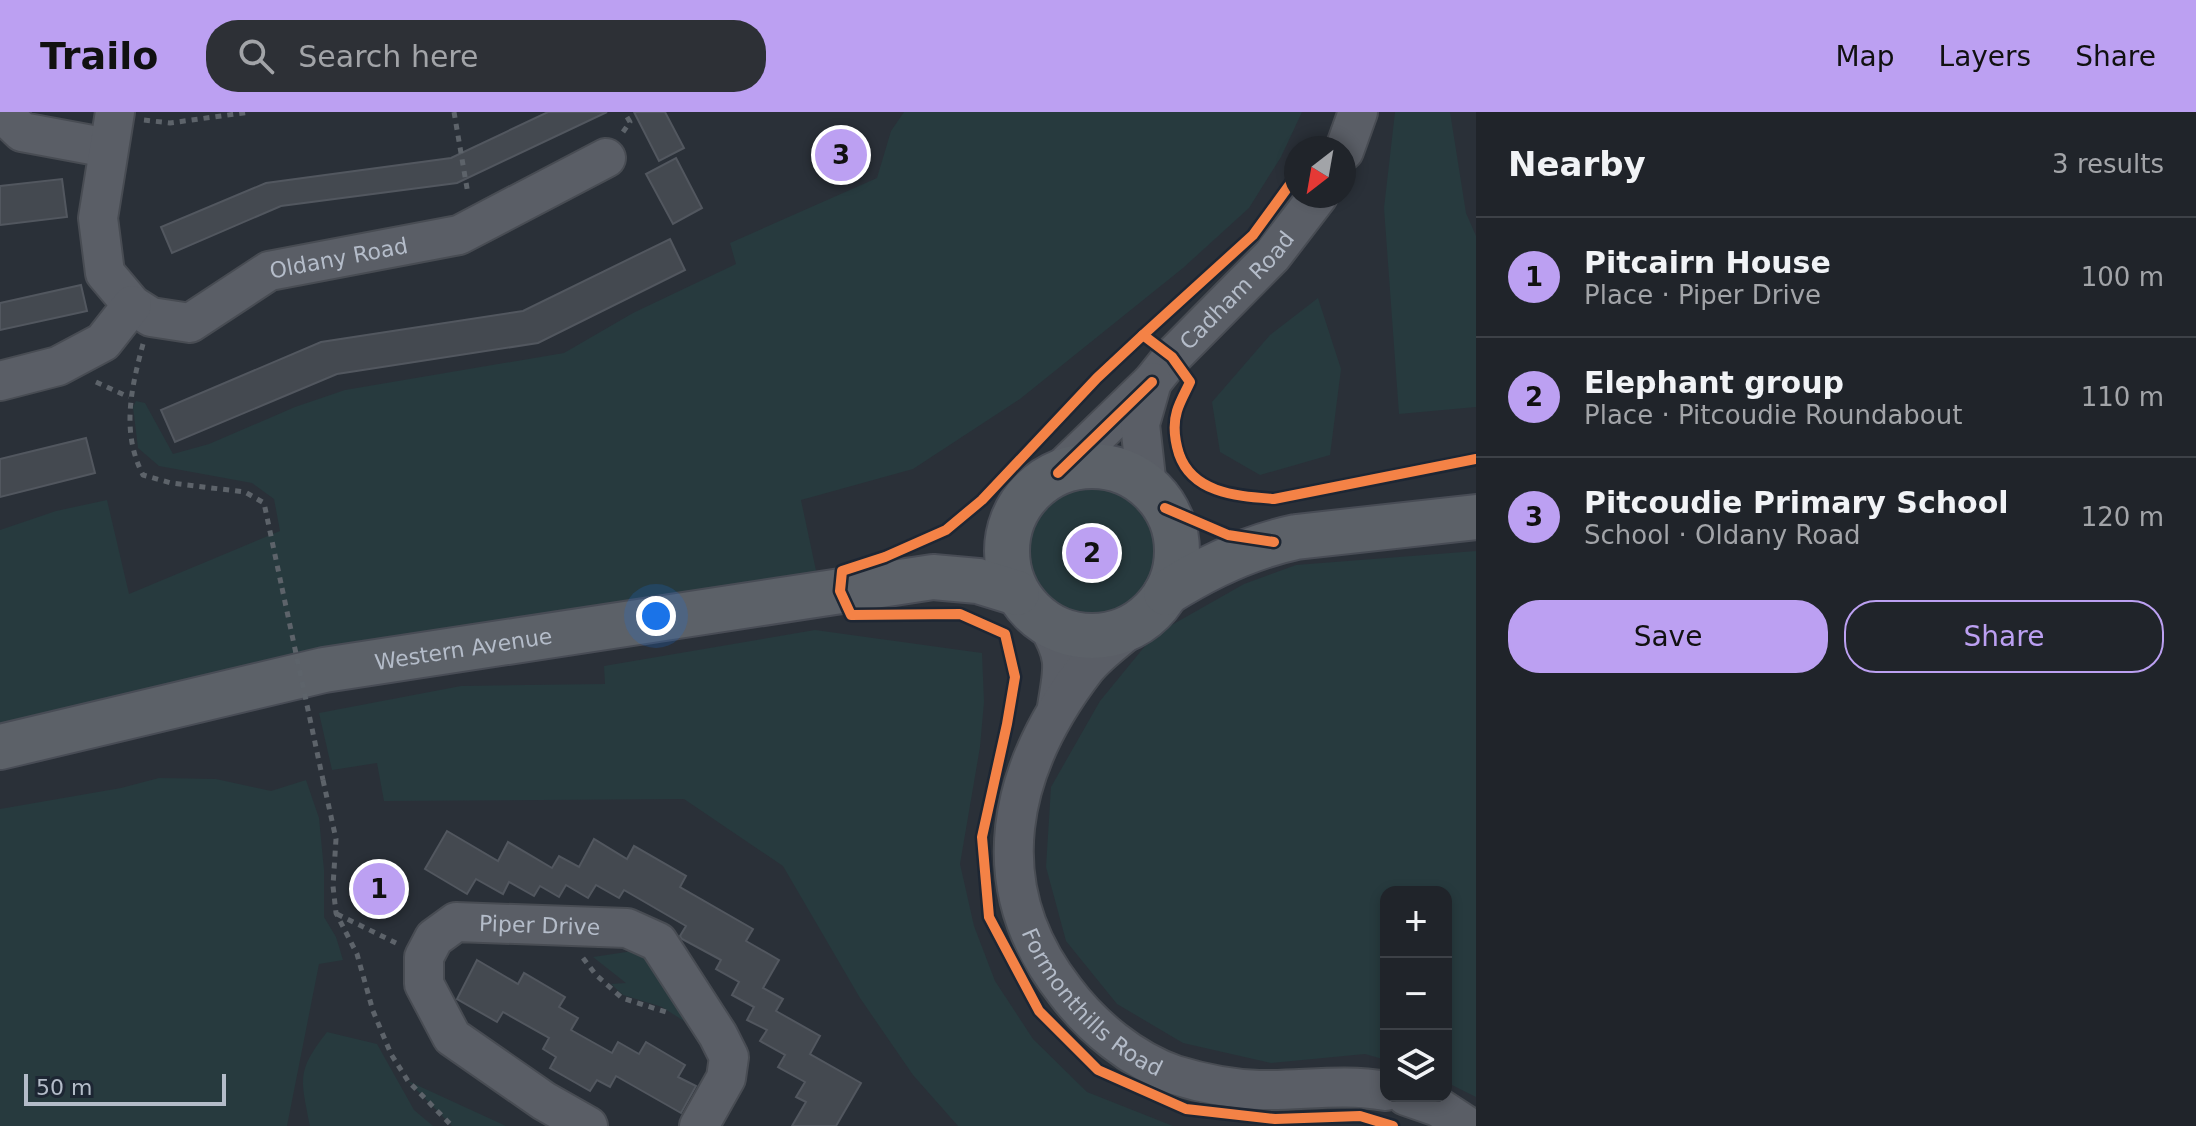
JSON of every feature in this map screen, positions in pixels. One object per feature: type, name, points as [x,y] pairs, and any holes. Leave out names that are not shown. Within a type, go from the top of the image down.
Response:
[{"type":"main road","points":[[1156,497],[1174,528],[1177,550],[1174,573],[1166,593],[1151,613],[1131,627],[1104,636],[1074,635],[1047,624],[1030,611],[1017,593],[1008,570],[1006,547],[1011,523],[1022,502],[1038,485],[1058,473],[1081,467],[1105,467],[1127,474],[1156,497],[1228,535],[1274,542]]},
{"type":"main road","points":[[1166,593],[1212,566],[1274,542],[1476,517]]},
{"type":"main road","name":"Western Avenue","points":[[933,577],[977,554],[1011,523]]},
{"type":"main road","name":"Western Avenue","points":[[0,747],[324,670],[933,577],[978,581],[1017,593]]},
{"type":"street","points":[[0,381],[58,366],[103,342],[142,311],[105,273],[98,218],[112,126],[22,132],[1,112]]},
{"type":"street","points":[[1349,136],[1358,112]]},
{"type":"street","name":"Oldany Road","points":[[142,311],[190,323],[269,271],[459,235],[606,158]]},
{"type":"street","name":"Cadham Road","points":[[1058,473],[1152,382],[1172,357],[1272,256],[1309,208]]},
{"type":"street","name":"Cadham Road","points":[[1152,382],[1140,424],[1156,497]]},
{"type":"street","name":"Formonthills Road","points":[[1047,624],[1060,646],[1063,669],[1056,714]]},
{"type":"street","name":"Formonthills Road","points":[[1131,627],[1088,666],[1030,761],[1019,795],[1014,828],[1016,870],[1021,907],[1035,944],[1055,980],[1077,1007],[1107,1035],[1139,1058],[1174,1074],[1215,1085],[1258,1090],[1360,1086],[1380,1090]]},
{"type":"street","name":"Piper Drive","points":[[424,957],[434,938],[456,922],[627,928],[658,942],[729,1057],[726,1078],[699,1126]]},
{"type":"street","points":[[424,957],[424,984],[452,1037],[544,1101],[588,1126]]},
{"type":"street","points":[[1423,1102],[1438,1107],[1467,1126]]},
{"type":"path","points":[[112,126],[170,123],[250,112]]},
{"type":"path","points":[[454,112],[469,198],[459,235]]},
{"type":"path","points":[[142,311],[129,397],[129,428],[135,460],[143,475],[171,483],[245,492],[264,503],[336,839],[333,886],[336,913],[357,954],[373,1011],[391,1054],[408,1081],[452,1126]]},
{"type":"path","points":[[336,913],[424,957]]},
{"type":"path","points":[[560,928],[596,975],[622,998],[665,1011],[678,1020]]},
{"type":"green space","points":[[904,112],[1302,112],[1291,136],[1284,136],[1281,157],[1249,208],[1183,268],[1020,399],[913,469],[801,500],[818,580],[533,617],[127,693],[0,730],[0,530],[56,511],[107,500],[129,594],[280,531],[274,499],[252,483],[159,466],[138,448],[133,407],[136,401],[145,403],[173,454],[209,444],[295,407],[345,390],[564,353],[633,313],[736,264],[730,243],[877,178],[891,131]]},
{"type":"green space","points":[[1395,112],[1450,112],[1466,213],[1476,236],[1476,407],[1399,414],[1384,208]]},
{"type":"green space","points":[[1318,298],[1341,369],[1330,455],[1260,475],[1220,452],[1212,402],[1270,335]]},
{"type":"green space","points":[[1092,487],[1116,491],[1137,505],[1151,526],[1155,550],[1151,574],[1137,595],[1116,609],[1092,613],[1068,609],[1047,595],[1033,574],[1029,550],[1033,526],[1047,505],[1068,491]]},
{"type":"green space","points":[[1476,551],[1476,1097],[1452,1085],[1452,886],[1380,886],[1380,1058],[1365,1054],[1271,1063],[1183,1043],[1117,1004],[1066,941],[1046,867],[1051,787],[1100,701],[1154,635],[1244,584],[1296,565]]},
{"type":"green space","points":[[815,630],[982,653],[984,702],[980,747],[960,864],[974,926],[995,981],[1033,1039],[1087,1092],[1173,1126],[958,1126],[913,1075],[860,998],[783,866],[684,799],[384,801],[377,763],[332,770],[319,713],[461,686],[605,684],[604,666]]},
{"type":"green space","points":[[159,778],[216,779],[271,791],[306,780],[319,818],[324,917],[336,937],[343,960],[319,964],[287,1126],[0,1126],[0,809],[121,788]]},
{"type":"green space","points":[[646,949],[701,1032],[662,1007],[623,995],[611,984],[626,983],[593,957]]},
{"type":"green space","points":[[327,1032],[377,1044],[414,1110],[433,1126],[310,1126],[304,1097],[304,1076],[310,1057]]},
{"type":"green space","points":[[408,1081],[506,1126],[452,1126]]},
{"type":"building","points":[[548,112],[607,112],[457,183],[281,206],[172,253],[161,227],[266,183],[451,158]]},
{"type":"building","points":[[634,112],[665,112],[684,148],[659,161]]},
{"type":"building","points":[[676,158],[702,208],[673,224],[646,174]]},
{"type":"building","points":[[62,179],[67,217],[0,225],[0,186]]},
{"type":"building","points":[[670,239],[685,270],[538,343],[337,374],[175,442],[161,410],[321,342],[523,311]]},
{"type":"building","points":[[81,285],[87,311],[0,330],[0,303]]},
{"type":"building","points":[[86,438],[95,473],[0,497],[0,459]]},
{"type":"building","points":[[447,831],[498,861],[508,842],[552,868],[559,856],[579,867],[594,839],[627,859],[634,846],[686,876],[680,887],[753,929],[746,941],[779,960],[763,988],[783,999],[776,1011],[820,1036],[810,1054],[861,1083],[836,1126],[792,1126],[806,1102],[796,1097],[805,1082],[778,1067],[785,1055],[760,1041],[767,1030],[747,1020],[754,1007],[732,995],[739,982],[716,969],[721,960],[682,939],[680,936],[686,926],[624,890],[619,898],[596,885],[588,898],[566,885],[559,897],[540,886],[534,896],[509,882],[503,894],[476,879],[467,894],[425,869]]},
{"type":"building","points":[[477,960],[518,984],[524,973],[565,997],[559,1007],[578,1018],[571,1030],[612,1053],[618,1042],[639,1054],[646,1042],[685,1065],[678,1077],[696,1086],[681,1113],[616,1076],[610,1087],[597,1080],[590,1091],[550,1068],[556,1057],[543,1049],[549,1038],[503,1012],[497,1022],[457,999]]},
{"type":"cycle path","points":[[1143,335],[1253,235],[1284,192]]},
{"type":"cycle path","points":[[1393,1126],[1360,1116],[1275,1119],[1186,1109],[1098,1070],[1039,1011],[989,917],[982,837],[1015,677],[1005,634],[960,614],[851,615],[840,591],[842,571],[885,557],[946,530],[982,500],[1097,378],[1143,335],[1172,357],[1190,382],[1176,416],[1179,454],[1195,477],[1218,490],[1274,499],[1476,459]]},
{"type":"cycle path","points":[[1058,473],[1152,382]]},
{"type":"cycle path","points":[[1165,508],[1228,535],[1274,542]]},
{"type":"place","name":"Pitcoudie Primary School","points":[[841,155]]},
{"type":"place","name":"Elephant group","points":[[1092,553]]},
{"type":"place","name":"Pitcairn House","points":[[379,889]]}]
